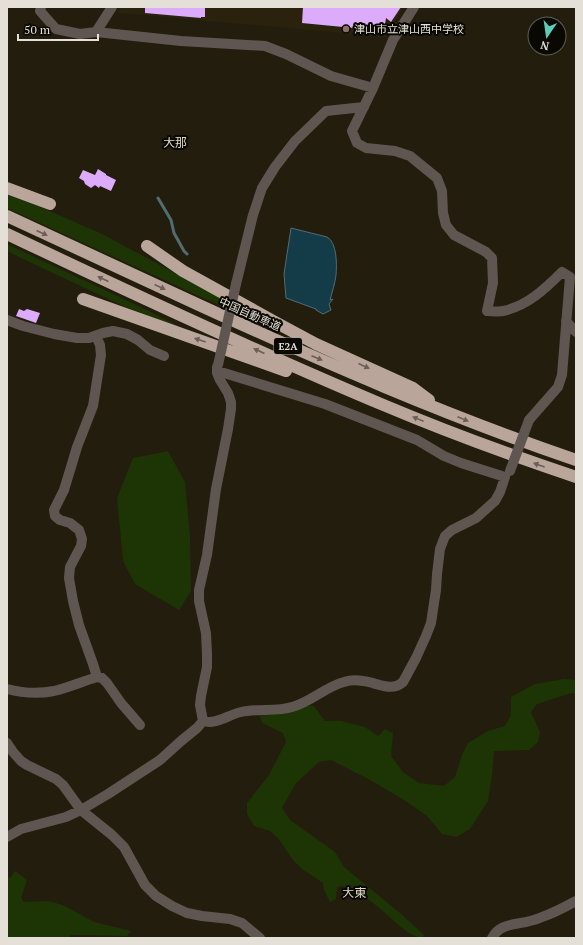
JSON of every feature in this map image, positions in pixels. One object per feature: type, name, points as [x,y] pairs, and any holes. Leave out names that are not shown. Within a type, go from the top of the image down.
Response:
[{"type":"highway","points":[[7,188],[50,204]]},
{"type":"highway","name":"中国自動車道","points":[[7,216],[316,358],[444,411],[576,460]]},
{"type":"highway","name":"E2A","points":[[7,234],[235,340],[382,404],[458,435],[576,478]]},
{"type":"highway","points":[[147,246],[183,271],[316,344],[413,388],[444,411]]},
{"type":"highway","points":[[83,299],[382,404]]},
{"type":"street","points":[[41,7],[40,11],[56,28],[80,34],[96,32],[181,41],[265,46],[286,54],[331,76],[373,88]]},
{"type":"street","points":[[96,32],[112,7]]},
{"type":"street","points":[[203,721],[217,721],[240,712],[293,707],[305,702],[338,683],[349,680],[363,681],[388,687],[400,685],[416,658],[431,622],[440,549],[445,536],[452,530],[476,518],[495,501],[529,420],[558,387],[562,375],[570,277],[562,272],[546,288],[526,303],[502,312],[487,311],[493,283],[492,258],[486,252],[454,235],[446,225],[443,213],[442,191],[437,178],[410,156],[395,151],[366,148],[357,142],[352,131],[373,88],[393,40],[414,7]]},
{"type":"street","points":[[203,721],[200,705],[207,667],[207,654],[206,633],[199,601],[199,590],[207,555],[216,489],[231,409],[228,393],[220,380],[217,369],[253,215],[262,188],[275,166],[295,141],[326,111],[364,107]]},
{"type":"street","points":[[7,320],[23,326],[76,338],[89,338],[113,331],[127,334],[138,340],[150,350],[164,356]]},
{"type":"street","points":[[566,321],[576,332]]},
{"type":"street","points":[[96,336],[100,345],[101,355],[93,406],[77,447],[64,490],[54,510],[55,516],[60,520],[70,522],[78,530],[82,539],[81,546],[70,567],[69,578],[79,625],[94,664],[97,677]]},
{"type":"street","points":[[217,369],[325,404],[417,440],[444,456],[461,463],[507,474]]},
{"type":"street","points":[[7,689],[20,692],[55,691],[97,677],[102,678],[140,725]]},
{"type":"street","points":[[7,837],[21,829],[66,817],[81,810],[160,760],[203,721]]},
{"type":"street","points":[[7,743],[21,761],[56,779],[63,785],[81,810],[112,835],[124,847],[145,885],[156,896],[186,913],[230,919],[242,923],[260,938]]},
{"type":"street","points":[[492,938],[493,935],[502,928],[544,917],[576,901]]},
{"type":"shaded area","name":"津山市立津山西中学校","points":[[120,7],[404,7],[386,37],[120,13],[118,11]]},
{"type":"green space","points":[[7,193],[102,234],[309,345],[7,208]]},
{"type":"green space","points":[[7,244],[178,326],[163,322],[119,304],[19,257],[7,251]]},
{"type":"green space","points":[[168,451],[185,482],[190,536],[191,591],[179,610],[135,584],[123,561],[117,498],[133,458]]},
{"type":"green space","points":[[564,679],[576,680],[576,694],[571,693],[537,704],[531,712],[540,732],[538,742],[529,750],[494,751],[488,801],[470,829],[457,837],[442,834],[427,816],[404,800],[372,781],[331,760],[319,762],[296,783],[282,808],[290,820],[335,852],[344,867],[400,913],[424,935],[423,938],[411,934],[373,903],[343,886],[337,887],[336,899],[330,902],[324,890],[323,883],[302,869],[293,860],[278,838],[270,831],[254,826],[247,814],[247,803],[269,775],[286,742],[283,733],[262,723],[260,716],[284,713],[303,705],[314,706],[325,721],[341,721],[365,727],[378,736],[385,729],[393,733],[391,756],[403,772],[419,783],[444,786],[455,777],[462,755],[468,743],[488,731],[505,726],[511,715],[511,697],[535,684]]},
{"type":"green space","points":[[15,871],[27,880],[21,898],[24,902],[48,901],[63,905],[94,922],[131,931],[127,936],[71,935],[68,938],[7,938],[7,877],[10,878]]},
{"type":"water","points":[[291,228],[327,237],[335,249],[336,278],[330,300],[333,299],[329,304],[331,310],[323,314],[316,309],[286,298],[284,274]]},
{"type":"building","points":[[145,7],[205,7],[205,17],[201,18],[145,13]]},
{"type":"building","points":[[303,7],[401,7],[391,22],[386,18],[384,31],[302,23]]},
{"type":"building","points":[[98,169],[116,180],[111,191],[100,186],[99,188],[95,185],[91,188],[79,178],[83,170],[95,175]]},
{"type":"building","points":[[19,309],[24,311],[27,309],[40,313],[36,323],[16,316]]},
{"type":"waterway","points":[[158,198],[171,220],[174,233],[187,254]]},
{"type":"place","name":"津山市立津山西中学校","points":[[346,29]]},
{"type":"district","name":"大那","points":[[175,142]]},
{"type":"district","name":"大東","points":[[354,892]]}]
